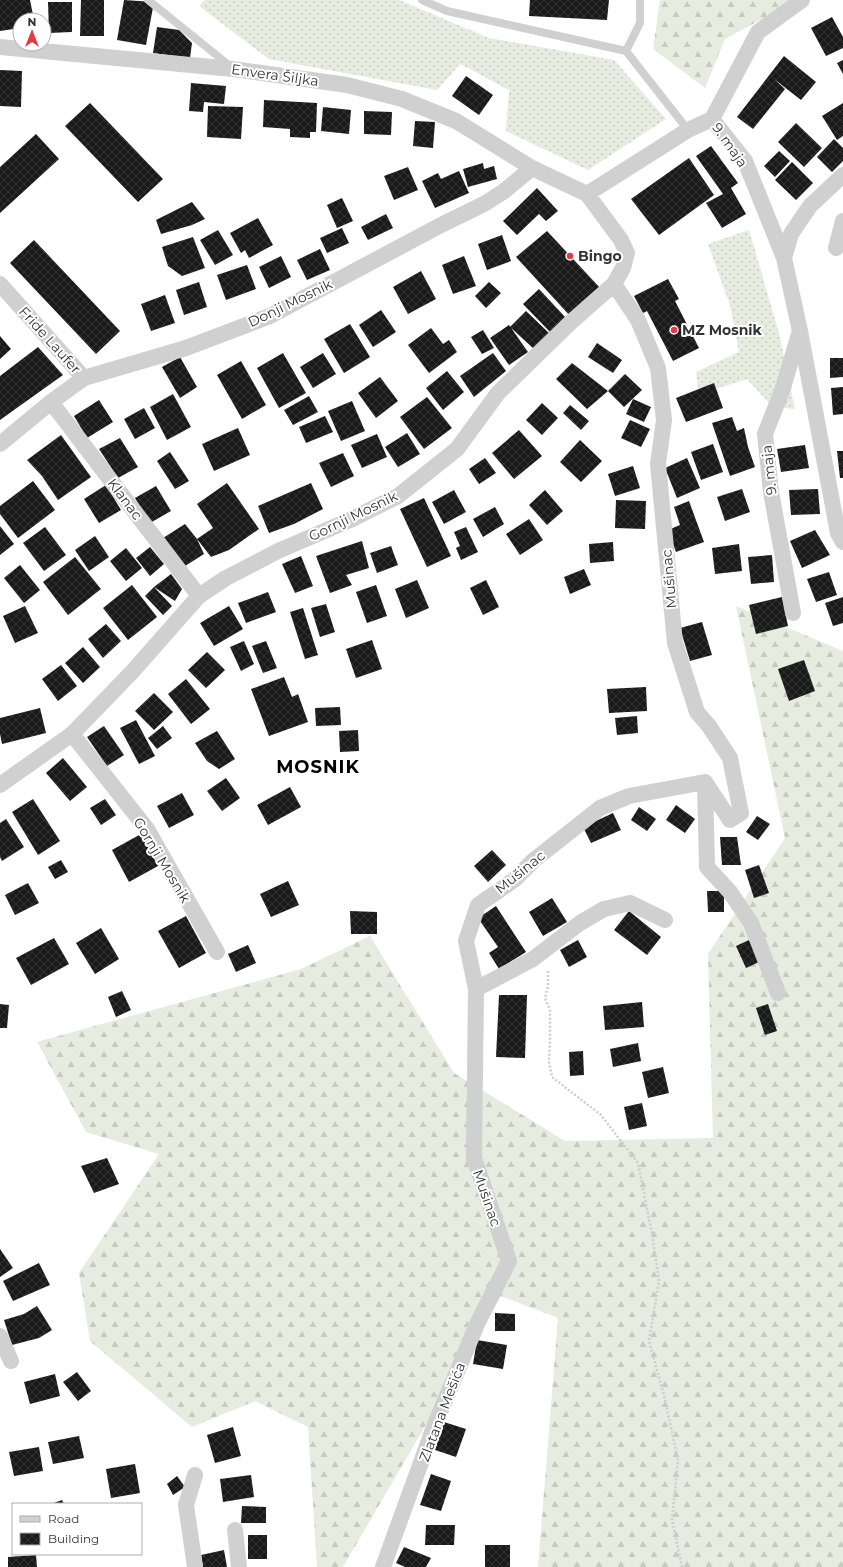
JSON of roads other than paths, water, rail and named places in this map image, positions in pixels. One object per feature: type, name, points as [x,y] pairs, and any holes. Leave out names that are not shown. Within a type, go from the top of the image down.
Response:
[{"type":"street","points":[[587,194],[688,130],[712,118],[758,32],[802,0]]},
{"type":"street","name":"Envera Šiljka","points":[[0,47],[233,69],[347,85],[402,99],[456,122],[532,168],[587,194]]},
{"type":"street","name":"9. maja","points":[[712,118],[745,161],[784,258],[800,331],[838,533],[843,542]]},
{"type":"street","name":"Donji Mosnik","points":[[0,444],[51,402],[84,378],[186,348],[270,316],[443,224],[484,204],[503,192],[532,168]]},
{"type":"street","points":[[784,258],[791,234],[810,206],[843,175]]},
{"type":"street","name":"Gornji Mosnik","points":[[0,785],[72,734],[132,672],[199,596],[226,578],[278,551],[350,520],[398,496],[457,449],[498,393],[614,284],[623,268],[627,253],[621,240],[587,194]]},
{"type":"street","points":[[836,248],[843,221]]},
{"type":"street","name":"Fride Laufer","points":[[0,284],[84,378]]},
{"type":"street","name":"Mušinac","points":[[509,1261],[474,1158],[476,989],[466,942],[478,905],[514,880],[534,860],[600,808],[628,796],[705,782],[730,820],[741,813],[730,758],[709,726],[697,712],[675,643],[658,464],[664,420],[658,368],[638,320],[614,284]]},
{"type":"street","name":"9. maja","points":[[793,613],[771,492],[765,434],[782,391],[800,331]]},
{"type":"street","name":"Klanac","points":[[51,402],[199,596]]},
{"type":"street","name":"Gornji Mosnik","points":[[72,734],[147,829],[217,952]]},
{"type":"street","points":[[705,782],[707,867],[730,892],[752,923],[778,994]]},
{"type":"street","points":[[476,989],[533,959],[580,923],[604,909],[630,903],[665,920]]},
{"type":"street","name":"Zlatana Mešića","points":[[383,1567],[444,1402],[478,1322],[509,1261]]},
{"type":"street","points":[[0,1336],[11,1361]]},
{"type":"street","points":[[195,1475],[186,1505],[195,1567]]},
{"type":"street","points":[[235,1530],[239,1567]]},
{"type":"lane","points":[[148,0],[233,69]]},
{"type":"lane","points":[[422,0],[447,11],[626,51],[688,130]]},
{"type":"lane","points":[[626,51],[640,23],[640,0]]},
{"type":"place","name":"Bingo","points":[[570,256]]},
{"type":"place","name":"MZ Mosnik","points":[[674,330]]},
{"type":"district","name":"MOSNIK","points":[[318,767]]}]
